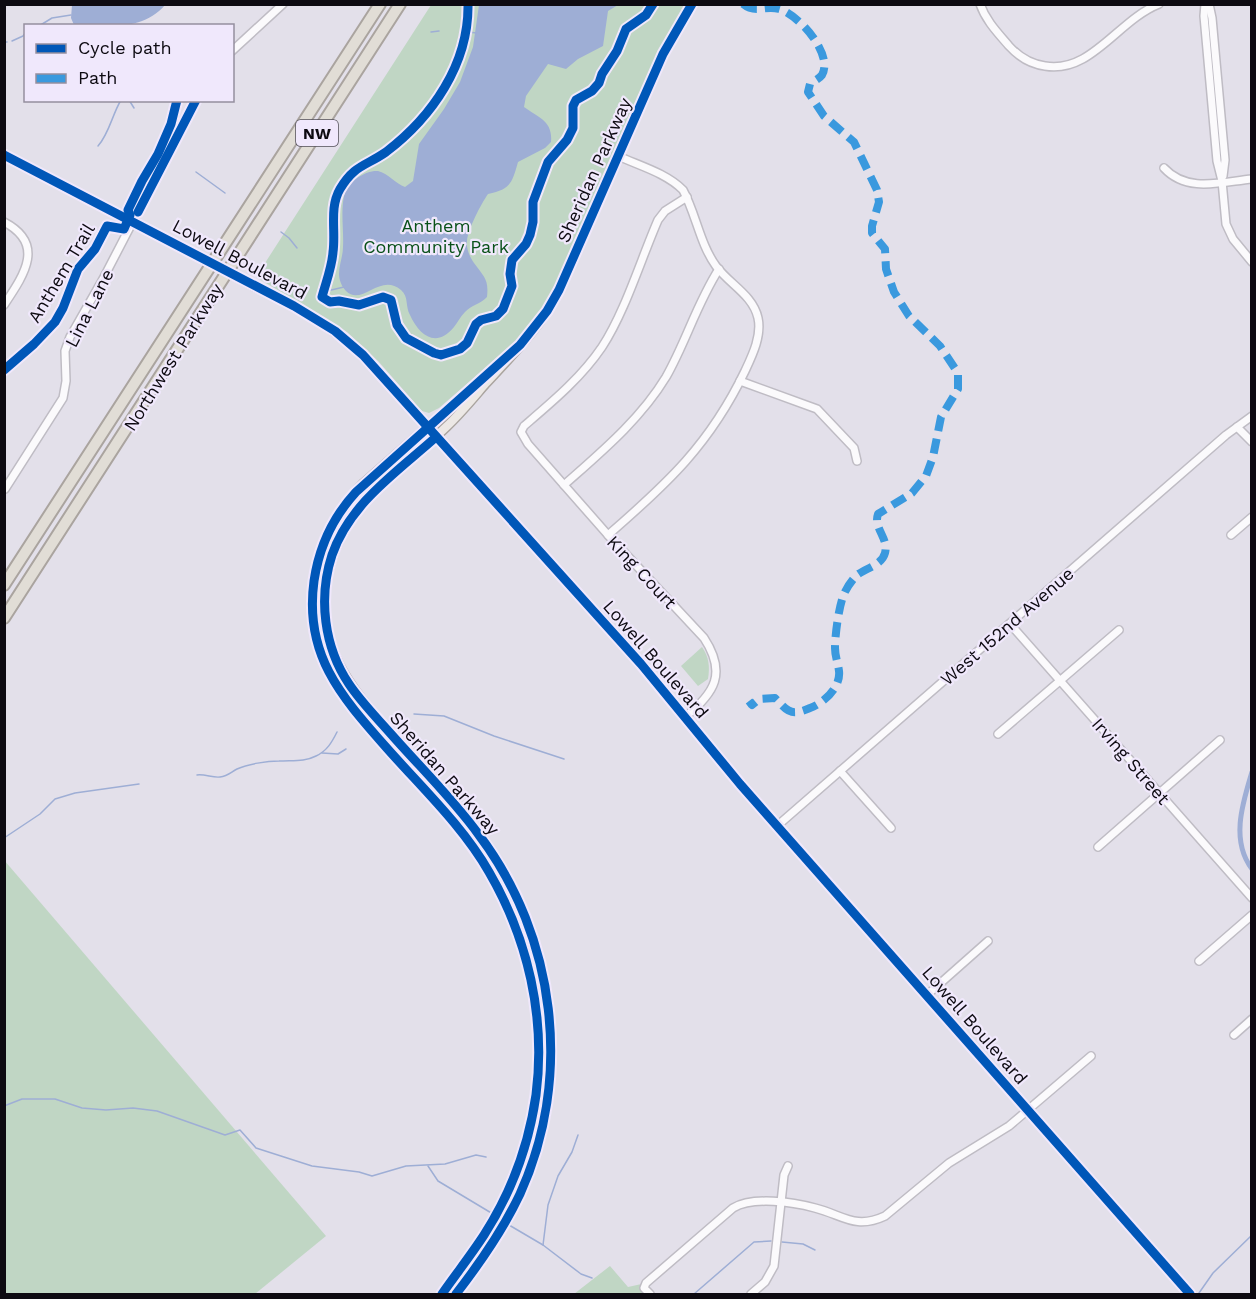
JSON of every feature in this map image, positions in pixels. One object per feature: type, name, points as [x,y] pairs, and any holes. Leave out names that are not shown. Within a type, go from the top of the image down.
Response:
[{"type":"highway","name":"Northwest Parkway","points":[[4,585],[380,4]]},
{"type":"highway","name":"Northwest Parkway","points":[[4,618],[400,4]]},
{"type":"main road","name":"Sheridan Parkway","points":[[456,1294],[494,1242],[519,1195],[539,1141],[550,1077],[551,1041],[548,1004],[534,939],[512,888],[483,840],[362,701],[346,679],[331,646],[326,619],[325,592],[335,547],[348,523],[371,494],[448,425],[520,345],[554,299],[663,54],[692,4]]},
{"type":"main road","name":"Lowell Boulevard","points":[[5,156],[312,316],[348,341],[588,605],[777,826],[1190,1294]]},
{"type":"main road","name":"Sheridan Parkway","points":[[442,1294],[485,1234],[521,1159],[536,1096],[539,1057],[533,987],[516,926],[504,898],[476,852],[340,693],[321,656],[314,624],[312,595],[316,567],[325,539],[349,499],[364,483],[520,345]]},
{"type":"street","points":[[234,49],[283,4]]},
{"type":"street","points":[[981,4],[988,21],[1014,51],[1036,65],[1054,68],[1070,66],[1084,60],[1130,20],[1160,4]]},
{"type":"street","points":[[1207,4],[1212,18],[1221,108],[1225,160],[1222,182]]},
{"type":"street","points":[[1207,4],[1204,16],[1217,161],[1222,182],[1225,217],[1229,232],[1251,262]]},
{"type":"street","points":[[1208,58],[1216,57]]},
{"type":"street","name":"Lina Lane","points":[[5,489],[63,398],[67,345],[195,102]]},
{"type":"street","points":[[1212,108],[1221,108]]},
{"type":"street","points":[[608,535],[668,481],[693,454],[718,421],[754,350],[759,321],[754,306],[719,269],[708,250],[687,197],[675,182],[618,156]]},
{"type":"street","points":[[1164,168],[1172,176],[1185,183],[1200,185],[1251,179]]},
{"type":"street","name":"King Court","points":[[686,717],[703,703],[716,682],[716,660],[704,638],[608,535],[528,444],[521,432],[524,426],[568,387],[602,347],[658,220],[665,211],[687,197]]},
{"type":"street","points":[[4,222],[22,233],[26,239],[29,255],[27,267],[4,305]]},
{"type":"street","points":[[564,485],[621,433],[665,379],[706,289],[719,269]]},
{"type":"street","points":[[740,381],[817,409],[854,448],[857,461]]},
{"type":"street","name":"West 152nd Avenue","points":[[777,826],[1226,435],[1251,416]]},
{"type":"street","points":[[1237,427],[1251,442]]},
{"type":"street","points":[[1231,535],[1251,518]]},
{"type":"street","name":"Irving Street","points":[[1010,624],[1251,898]]},
{"type":"street","points":[[998,734],[1119,630]]},
{"type":"street","points":[[1098,847],[1221,740]]},
{"type":"street","points":[[840,771],[891,828]]},
{"type":"street","points":[[1199,961],[1251,915]]},
{"type":"street","points":[[927,995],[988,942]]},
{"type":"street","points":[[1234,1035],[1251,1019]]},
{"type":"street","points":[[650,1294],[644,1288],[646,1283],[733,1208],[749,1202],[781,1203],[816,1208],[849,1221],[874,1221],[885,1216],[949,1163],[997,1135],[1091,1056]]},
{"type":"street","points":[[751,1294],[765,1282],[774,1266],[784,1176],[788,1166]]},
{"type":"green space","name":"Anthem Community Park","points":[[431,5],[686,5],[653,64],[543,311],[529,330],[439,408],[429,413],[422,411],[378,361],[347,332],[256,277]]},
{"type":"green space","points":[[702,647],[708,658],[709,675],[708,679],[698,686],[681,666]]},
{"type":"green space","points":[[4,860],[326,1236],[255,1294],[5,1294]]},
{"type":"green space","points":[[610,1266],[628,1287],[646,1283],[650,1294],[574,1294]]},
{"type":"water","points":[[72,4],[165,5],[145,20],[130,24],[74,24],[71,18]]},
{"type":"water","points":[[479,5],[618,5],[608,11],[603,46],[578,59],[566,69],[548,64],[526,96],[524,107],[540,117],[547,125],[550,129],[551,142],[545,148],[518,162],[509,184],[502,190],[488,194],[485,198],[472,223],[467,244],[471,258],[486,282],[487,297],[467,310],[447,334],[435,338],[429,337],[418,328],[401,290],[386,285],[352,295],[343,288],[339,274],[343,250],[342,212],[347,188],[358,177],[368,172],[382,172],[405,187],[413,181],[419,144],[460,82],[473,47]]},
{"type":"waterway","points":[[42,24],[52,18],[71,15]]},
{"type":"waterway","points":[[431,32],[439,31]]},
{"type":"waterway","points":[[469,32],[476,33]]},
{"type":"waterway","points":[[12,41],[24,35]]},
{"type":"waterway","points":[[98,146],[120,102]]},
{"type":"waterway","points":[[130,102],[134,108]]},
{"type":"waterway","points":[[196,172],[225,193]]},
{"type":"waterway","points":[[281,232],[297,248]]},
{"type":"waterway","points":[[327,291],[344,287]]},
{"type":"waterway","points":[[414,714],[444,716],[494,736],[564,759]]},
{"type":"waterway","points":[[197,775],[220,777],[252,764],[312,758],[326,749],[337,732]]},
{"type":"waterway","points":[[322,753],[338,754],[346,749]]},
{"type":"waterway","points":[[1252,772],[1240,821],[1241,846],[1252,869]]},
{"type":"waterway","points":[[4,838],[40,814],[55,799],[75,793],[139,784]]},
{"type":"waterway","points":[[4,1106],[22,1099],[55,1099],[82,1108],[106,1110],[133,1108],[157,1111],[225,1135],[240,1130],[256,1148],[312,1166],[359,1172],[372,1176],[406,1166],[445,1164],[476,1155],[486,1157]]},
{"type":"waterway","points":[[578,1135],[572,1152],[558,1176],[548,1205],[543,1245],[581,1274],[592,1278]]},
{"type":"waterway","points":[[428,1166],[438,1181],[493,1214]]},
{"type":"waterway","points":[[509,1225],[543,1245]]},
{"type":"waterway","points":[[1199,1293],[1213,1273],[1252,1235]]},
{"type":"waterway","points":[[694,1294],[754,1242],[771,1241]]},
{"type":"waterway","points":[[782,1242],[803,1244],[815,1250]]},
{"type":"marked path","points":[[743,4],[756,9],[774,8],[787,12],[804,27],[819,46],[824,66],[822,75],[810,84],[808,92],[824,116],[854,142],[877,190],[879,202],[872,233],[885,249],[886,269],[894,292],[909,316],[940,346],[958,373],[958,389],[941,417],[933,457],[926,476],[912,493],[878,514],[877,519],[885,543],[885,553],[881,561],[857,575],[842,599],[835,651],[839,677],[831,694],[821,702],[798,712],[786,709],[775,698],[759,699],[752,705],[749,701]]},
{"type":"cycle path","points":[[468,4],[467,26],[455,68],[432,106],[403,138],[386,152],[355,170],[340,189],[334,212],[332,258],[322,297],[330,302],[339,301],[359,305],[383,297],[391,300],[397,325],[406,338],[441,355],[460,349],[467,343],[476,324],[481,320],[496,316],[503,309],[512,286],[510,274],[512,260],[526,244],[530,235],[533,222],[533,202],[548,162],[567,140],[573,128],[573,106],[576,100],[592,91],[599,83],[626,29],[646,15],[653,4]]},
{"type":"cycle path","points":[[442,1294],[494,1219],[524,1150],[533,1113],[538,1066],[536,1008],[531,979],[524,951],[503,898],[478,855],[440,806],[354,709],[329,672],[320,652],[312,607],[316,568],[328,533],[340,512],[356,492],[520,345],[547,311],[559,290],[663,54],[692,4]]},
{"type":"cycle path","name":"Anthem Trail","points":[[4,370],[55,322],[78,269],[95,249],[107,226],[124,229],[130,215],[128,210],[158,154],[171,124],[176,102]]},
{"type":"cycle path","points":[[138,212],[195,102]]},
{"type":"cycle path","points":[[4,155],[294,306],[335,331],[363,355],[641,664],[740,784],[1190,1294]]},
{"type":"cycle path","points":[[436,437],[376,490],[350,520],[332,555],[325,588],[325,605],[329,638],[349,684],[369,710],[479,835],[505,875],[525,918],[540,963],[548,1009],[551,1056],[547,1103],[537,1149],[520,1194],[506,1220],[456,1294]]}]
